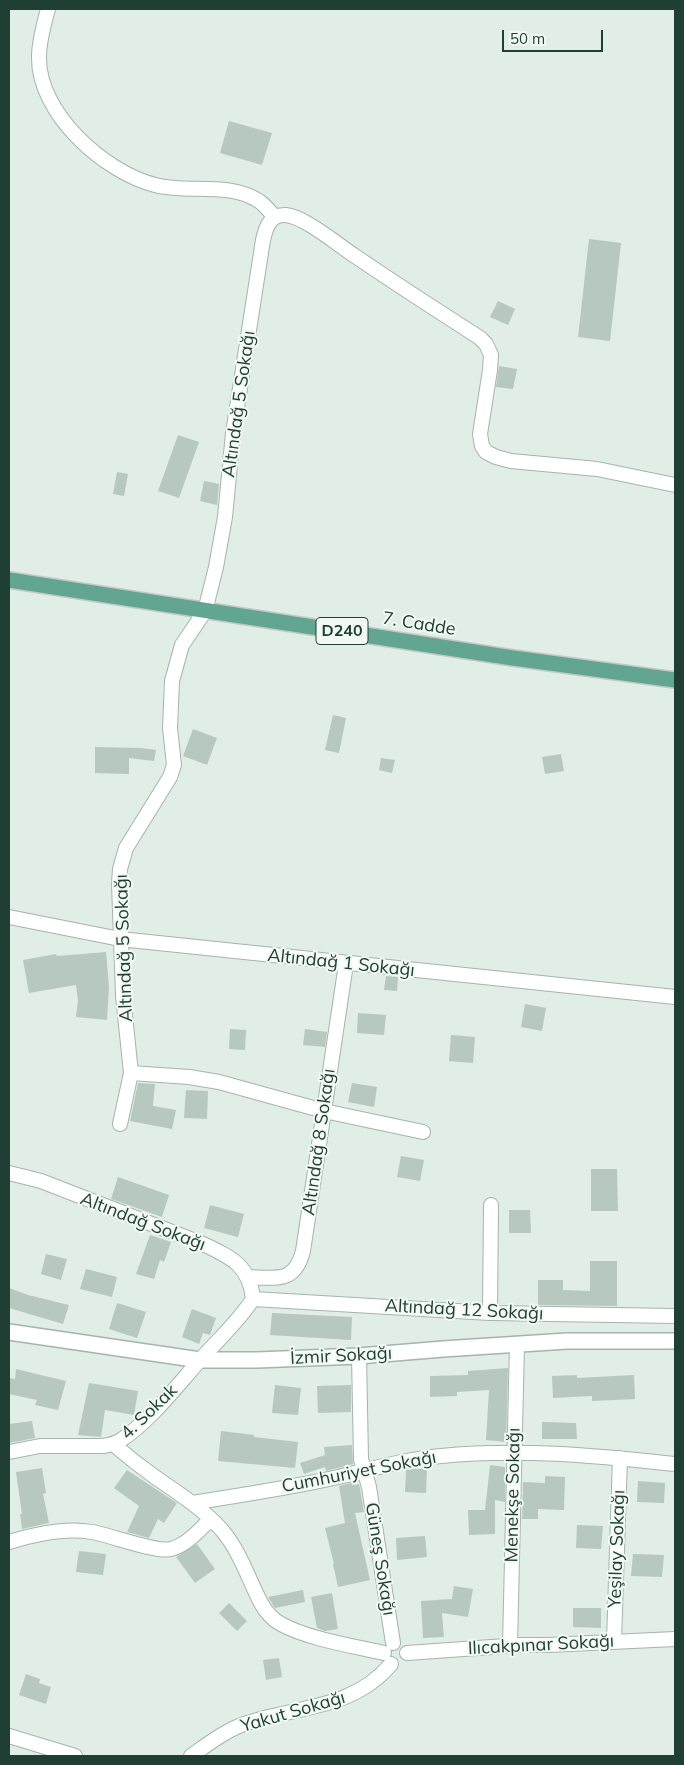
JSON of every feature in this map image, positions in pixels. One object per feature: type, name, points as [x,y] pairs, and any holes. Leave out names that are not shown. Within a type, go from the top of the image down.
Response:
[{"type":"main road","name":"7. Cadde","points":[[9,580],[513,658],[675,680]]},
{"type":"street","points":[[48,9],[39,58],[42,80],[51,102],[68,127],[99,157],[127,174],[154,185],[174,188],[228,190],[248,195],[260,202],[276,217],[285,215],[296,218],[319,231],[480,338],[486,344],[491,355],[480,434],[482,446],[486,452],[511,461],[597,469],[675,485]]},
{"type":"street","name":"Altındağ 5 Sokağı","points":[[120,1124],[131,1073],[123,996],[120,939],[118,884],[122,859],[134,834],[170,777],[174,764],[170,728],[172,681],[182,645],[205,611],[216,567],[225,517],[232,433],[263,240],[269,222],[276,217]]},
{"type":"street","name":"Altındağ 1 Sokağı","points":[[9,917],[120,939],[675,997]]},
{"type":"street","name":"Altındağ 8 Sokağı","points":[[248,1277],[276,1278],[294,1271],[300,1264],[346,964]]},
{"type":"street","points":[[131,1073],[189,1077],[219,1082],[324,1111],[423,1132]]},
{"type":"street","name":"Altındağ Sokağı","points":[[9,1172],[41,1181],[203,1244],[233,1260],[248,1277]]},
{"type":"street","points":[[490,1313],[491,1205]]},
{"type":"street","points":[[248,1277],[253,1299]]},
{"type":"street","name":"Altındağ 12 Sokağı","points":[[253,1299],[490,1313],[675,1316]]},
{"type":"street","name":"4. Sokak","points":[[9,1452],[40,1446],[91,1446],[113,1444],[120,1441],[140,1425],[244,1314],[253,1299]]},
{"type":"street","name":"İzmir Sokağı","points":[[9,1332],[200,1360],[359,1356],[568,1341],[675,1341]]},
{"type":"street","name":"Menekşe Sokağı","points":[[510,1645],[518,1344]]},
{"type":"street","name":"Güneş Sokağı","points":[[359,1356],[359,1448],[369,1487],[389,1653]]},
{"type":"street","points":[[113,1444],[211,1519],[231,1542],[242,1560],[262,1605],[281,1624],[314,1636],[389,1653]]},
{"type":"street","name":"Cumhuriyet Sokağı","points":[[192,1503],[308,1483],[389,1463],[418,1458],[514,1452],[575,1454],[675,1464]]},
{"type":"street","name":"Yeşilay Sokağı","points":[[614,1641],[620,1458]]},
{"type":"street","points":[[9,1542],[49,1533],[90,1532],[169,1550],[190,1539],[211,1519]]},
{"type":"street","name":"Ilıcakpınar Sokağı","points":[[407,1653],[510,1645],[675,1639]]},
{"type":"street","points":[[400,1644],[406,1649],[407,1657],[402,1663],[395,1665],[389,1653],[400,1644]]},
{"type":"street","name":"Yakut Sokağı","points":[[192,1756],[227,1732],[243,1725],[267,1717],[315,1707],[351,1696],[367,1687],[382,1675],[389,1653]]},
{"type":"street","points":[[9,1736],[75,1756]]},
{"type":"building","points":[[229,121],[272,133],[262,165],[220,153]]},
{"type":"building","points":[[589,239],[621,243],[610,341],[578,337]]},
{"type":"building","points":[[498,301],[515,309],[508,325],[490,317]]},
{"type":"building","points":[[499,366],[517,369],[513,389],[496,387]]},
{"type":"building","points":[[178,435],[199,442],[179,498],[158,491]]},
{"type":"building","points":[[117,472],[128,474],[124,496],[113,494]]},
{"type":"building","points":[[204,481],[219,484],[217,505],[200,501]]},
{"type":"building","points":[[333,715],[346,718],[339,753],[325,750]]},
{"type":"building","points":[[193,729],[217,738],[207,765],[183,756]]},
{"type":"building","points":[[95,747],[156,750],[154,761],[129,758],[129,774],[95,773]]},
{"type":"building","points":[[561,754],[564,771],[545,774],[542,757]]},
{"type":"building","points":[[381,758],[395,760],[392,773],[379,770]]},
{"type":"building","points":[[106,952],[109,987],[107,1020],[76,1017],[78,1000],[76,985],[29,993],[23,960],[56,954],[57,956]]},
{"type":"building","points":[[386,976],[398,977],[397,991],[384,990]]},
{"type":"building","points":[[525,1004],[546,1008],[542,1031],[521,1027]]},
{"type":"building","points":[[358,1013],[386,1015],[384,1035],[357,1033]]},
{"type":"building","points":[[230,1029],[246,1030],[245,1050],[229,1049]]},
{"type":"building","points":[[305,1029],[327,1032],[325,1047],[303,1045]]},
{"type":"building","points":[[451,1035],[475,1037],[473,1063],[449,1061]]},
{"type":"building","points":[[138,1083],[155,1084],[153,1106],[176,1110],[172,1129],[130,1121]]},
{"type":"building","points":[[352,1083],[377,1087],[374,1107],[348,1102]]},
{"type":"building","points":[[186,1090],[208,1091],[207,1119],[184,1118]]},
{"type":"building","points":[[401,1156],[424,1160],[420,1181],[397,1177]]},
{"type":"building","points":[[591,1169],[617,1169],[618,1211],[591,1211]]},
{"type":"building","points":[[118,1177],[169,1195],[162,1217],[111,1199]]},
{"type":"building","points":[[210,1205],[244,1214],[238,1237],[204,1228]]},
{"type":"building","points":[[509,1210],[530,1210],[531,1233],[509,1233]]},
{"type":"building","points":[[150,1235],[171,1242],[164,1262],[160,1260],[154,1279],[136,1274]]},
{"type":"building","points":[[46,1254],[67,1259],[61,1280],[41,1274]]},
{"type":"building","points":[[590,1261],[617,1261],[617,1306],[538,1305],[538,1280],[563,1280],[563,1290],[590,1291]]},
{"type":"building","points":[[86,1269],[117,1277],[112,1297],[80,1289]]},
{"type":"building","points":[[9,1288],[28,1295],[69,1305],[63,1324],[9,1308]]},
{"type":"building","points":[[117,1303],[146,1312],[137,1338],[109,1329]]},
{"type":"building","points":[[192,1309],[216,1318],[210,1335],[203,1333],[199,1344],[182,1337]]},
{"type":"building","points":[[272,1313],[352,1317],[351,1340],[270,1335]]},
{"type":"building","points":[[508,1368],[506,1442],[486,1440],[489,1390],[457,1392],[457,1396],[430,1397],[430,1376],[468,1375],[468,1371]]},
{"type":"building","points":[[16,1369],[66,1381],[58,1410],[35,1405],[37,1400],[9,1394],[9,1378],[15,1379]]},
{"type":"building","points":[[577,1375],[577,1378],[634,1375],[635,1399],[592,1401],[592,1396],[553,1398],[552,1376]]},
{"type":"building","points":[[89,1383],[138,1391],[134,1415],[105,1410],[101,1437],[78,1435]]},
{"type":"building","points":[[275,1385],[301,1388],[298,1415],[272,1413]]},
{"type":"building","points":[[351,1385],[351,1412],[318,1413],[317,1386]]},
{"type":"building","points":[[32,1421],[35,1438],[9,1443],[9,1424]]},
{"type":"building","points":[[542,1422],[576,1423],[577,1439],[542,1439]]},
{"type":"building","points":[[221,1431],[298,1442],[295,1468],[218,1461]]},
{"type":"building","points":[[352,1445],[353,1464],[326,1471],[325,1467],[304,1474],[300,1463],[325,1455],[324,1447]]},
{"type":"building","points":[[490,1465],[505,1467],[505,1502],[495,1500],[495,1534],[469,1535],[468,1510],[485,1510]]},
{"type":"building","points":[[42,1468],[46,1493],[43,1494],[49,1523],[22,1529],[20,1514],[22,1514],[16,1472]]},
{"type":"building","points":[[427,1469],[426,1493],[405,1492],[406,1470]]},
{"type":"building","points":[[127,1470],[177,1503],[164,1523],[158,1519],[149,1538],[127,1532],[139,1506],[114,1488]]},
{"type":"building","points":[[545,1476],[565,1477],[564,1510],[538,1509],[538,1519],[522,1519],[523,1482],[545,1483]]},
{"type":"building","points":[[638,1481],[665,1483],[664,1503],[637,1502]]},
{"type":"building","points":[[355,1482],[355,1485],[359,1484],[364,1512],[355,1513],[370,1580],[338,1587],[325,1528],[345,1523],[339,1486]]},
{"type":"building","points":[[577,1525],[603,1526],[601,1549],[576,1548]]},
{"type":"building","points":[[425,1536],[427,1557],[397,1560],[396,1538]]},
{"type":"building","points":[[197,1544],[215,1569],[195,1583],[176,1557]]},
{"type":"building","points":[[79,1551],[106,1554],[103,1575],[76,1572]]},
{"type":"building","points":[[633,1554],[664,1555],[662,1577],[631,1576]]},
{"type":"building","points":[[454,1586],[473,1589],[468,1617],[442,1613],[444,1637],[423,1638],[421,1601],[452,1599]]},
{"type":"building","points":[[303,1590],[305,1602],[275,1608],[268,1597]]},
{"type":"building","points":[[332,1593],[338,1629],[325,1631],[317,1628],[311,1597]]},
{"type":"building","points":[[229,1603],[247,1621],[237,1631],[219,1613]]},
{"type":"building","points":[[573,1608],[601,1608],[601,1628],[573,1627]]},
{"type":"building","points":[[279,1658],[282,1677],[266,1680],[263,1660]]},
{"type":"building","points":[[26,1674],[40,1679],[39,1683],[51,1687],[46,1704],[19,1695]]}]
